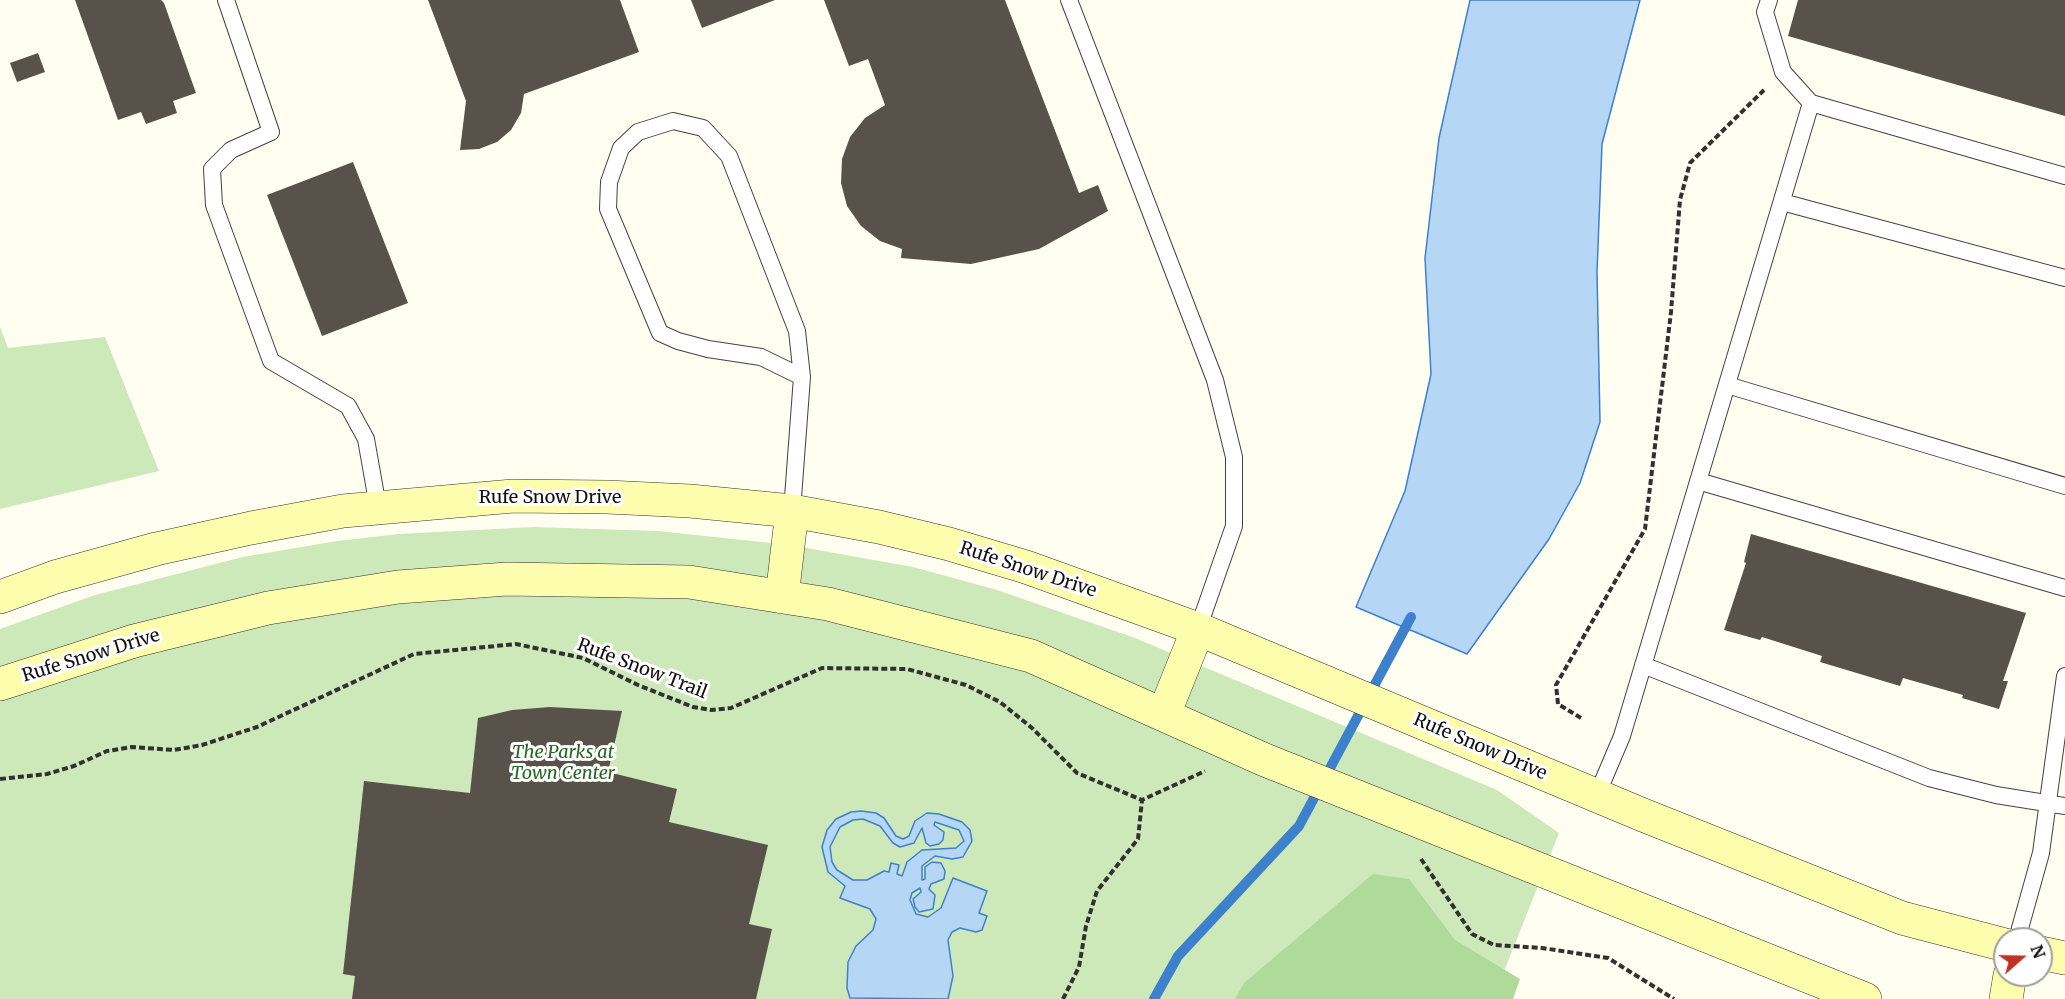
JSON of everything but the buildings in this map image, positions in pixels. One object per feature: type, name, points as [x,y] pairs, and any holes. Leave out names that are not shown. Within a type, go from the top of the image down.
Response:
[{"type":"main road","name":"Rufe Snow Drive","points":[[0,597],[55,577],[156,549],[251,528],[378,507],[513,496],[607,496],[792,511],[879,527],[949,544],[1026,567],[1198,629],[1597,795],[1902,918],[1993,942]]},
{"type":"main road","points":[[782,597],[792,511]]},
{"type":"main road","name":"Rufe Snow Drive","points":[[0,684],[134,641],[257,611],[398,587],[507,579],[689,582],[828,604],[1031,656],[1265,760],[1865,999]]},
{"type":"main road","points":[[1164,714],[1198,629]]},
{"type":"lane","points":[[226,0],[271,132],[231,150],[212,169],[214,206],[271,361],[348,406],[366,439],[378,507]]},
{"type":"lane","points":[[1069,0],[1215,380],[1234,457],[1234,526],[1198,629]]},
{"type":"lane","points":[[1769,0],[1766,12],[1783,72],[1811,103],[2065,176]]},
{"type":"lane","points":[[1597,795],[1622,736],[1811,103]]},
{"type":"lane","points":[[792,511],[802,377],[797,331],[729,156],[703,128],[673,121],[638,132],[621,148],[609,182],[608,209],[660,333],[678,341],[708,349],[761,357],[802,377]]},
{"type":"lane","points":[[1782,201],[2065,278]]},
{"type":"lane","points":[[1727,385],[2065,486]]},
{"type":"lane","points":[[1698,481],[2065,588]]},
{"type":"lane","points":[[1643,665],[1929,778],[2065,806]]},
{"type":"lane","points":[[2020,927],[2041,853],[2065,676]]},
{"type":"path","points":[[1581,718],[1558,704],[1556,685],[1645,529],[1664,381],[1680,200],[1690,163],[1783,72]]},
{"type":"path","name":"Rufe Snow Trail","points":[[0,779],[47,774],[74,766],[107,751],[124,748],[174,750],[202,745],[257,727],[414,654],[516,644],[583,658],[693,707],[712,710],[731,708],[822,668],[907,669],[933,675],[966,685],[1000,702],[1032,728],[1077,773],[1142,800]]},
{"type":"path","points":[[1063,999],[1079,967],[1086,926],[1097,891],[1138,839],[1142,800],[1192,775],[1211,769]]},
{"type":"path","points":[[1415,855],[1423,860],[1472,934],[1494,945],[1542,948],[1608,958],[1674,999]]},
{"type":"green space","points":[[0,327],[8,348],[105,337],[159,471],[0,509]]},
{"type":"green space","name":"The Parks at Town Center","points":[[534,527],[658,531],[790,545],[913,567],[997,590],[1135,638],[1497,790],[1559,833],[1493,999],[0,999],[0,629],[95,595],[243,557],[337,541],[399,534]]},
{"type":"green space","points":[[1373,874],[1409,879],[1455,940],[1520,979],[1513,999],[1235,999],[1244,983]]},
{"type":"water","points":[[1470,0],[1640,0],[1602,144],[1597,272],[1600,422],[1580,483],[1549,539],[1467,654],[1356,607],[1405,491],[1431,374],[1425,258],[1439,138]]},
{"type":"water","points":[[851,812],[876,813],[884,818],[896,836],[903,839],[909,836],[915,821],[927,813],[939,814],[962,822],[970,830],[972,841],[963,857],[952,859],[935,856],[922,866],[922,880],[925,879],[925,867],[932,862],[941,863],[945,871],[944,879],[931,884],[929,889],[935,895],[933,909],[919,912],[915,907],[913,899],[921,892],[920,888],[912,893],[910,900],[916,914],[928,917],[941,908],[953,878],[987,891],[979,913],[987,916],[982,930],[976,932],[960,928],[952,932],[948,940],[953,976],[948,999],[850,998],[847,988],[848,962],[856,946],[873,930],[876,919],[870,909],[840,898],[845,886],[828,872],[822,847],[827,830],[836,819]],"holes":[[[863,819],[880,826],[893,843],[900,847],[914,843],[922,828],[926,843],[930,846],[939,844],[943,840],[944,832],[934,825],[935,822],[959,830],[964,841],[956,848],[922,850],[907,862],[902,876],[897,874],[899,865],[891,863],[889,872],[884,871],[867,880],[853,880],[837,870],[832,862],[830,847],[840,827],[853,820]]]},
{"type":"waterway","points":[[1154,999],[1178,956],[1299,826],[1411,617]]}]
